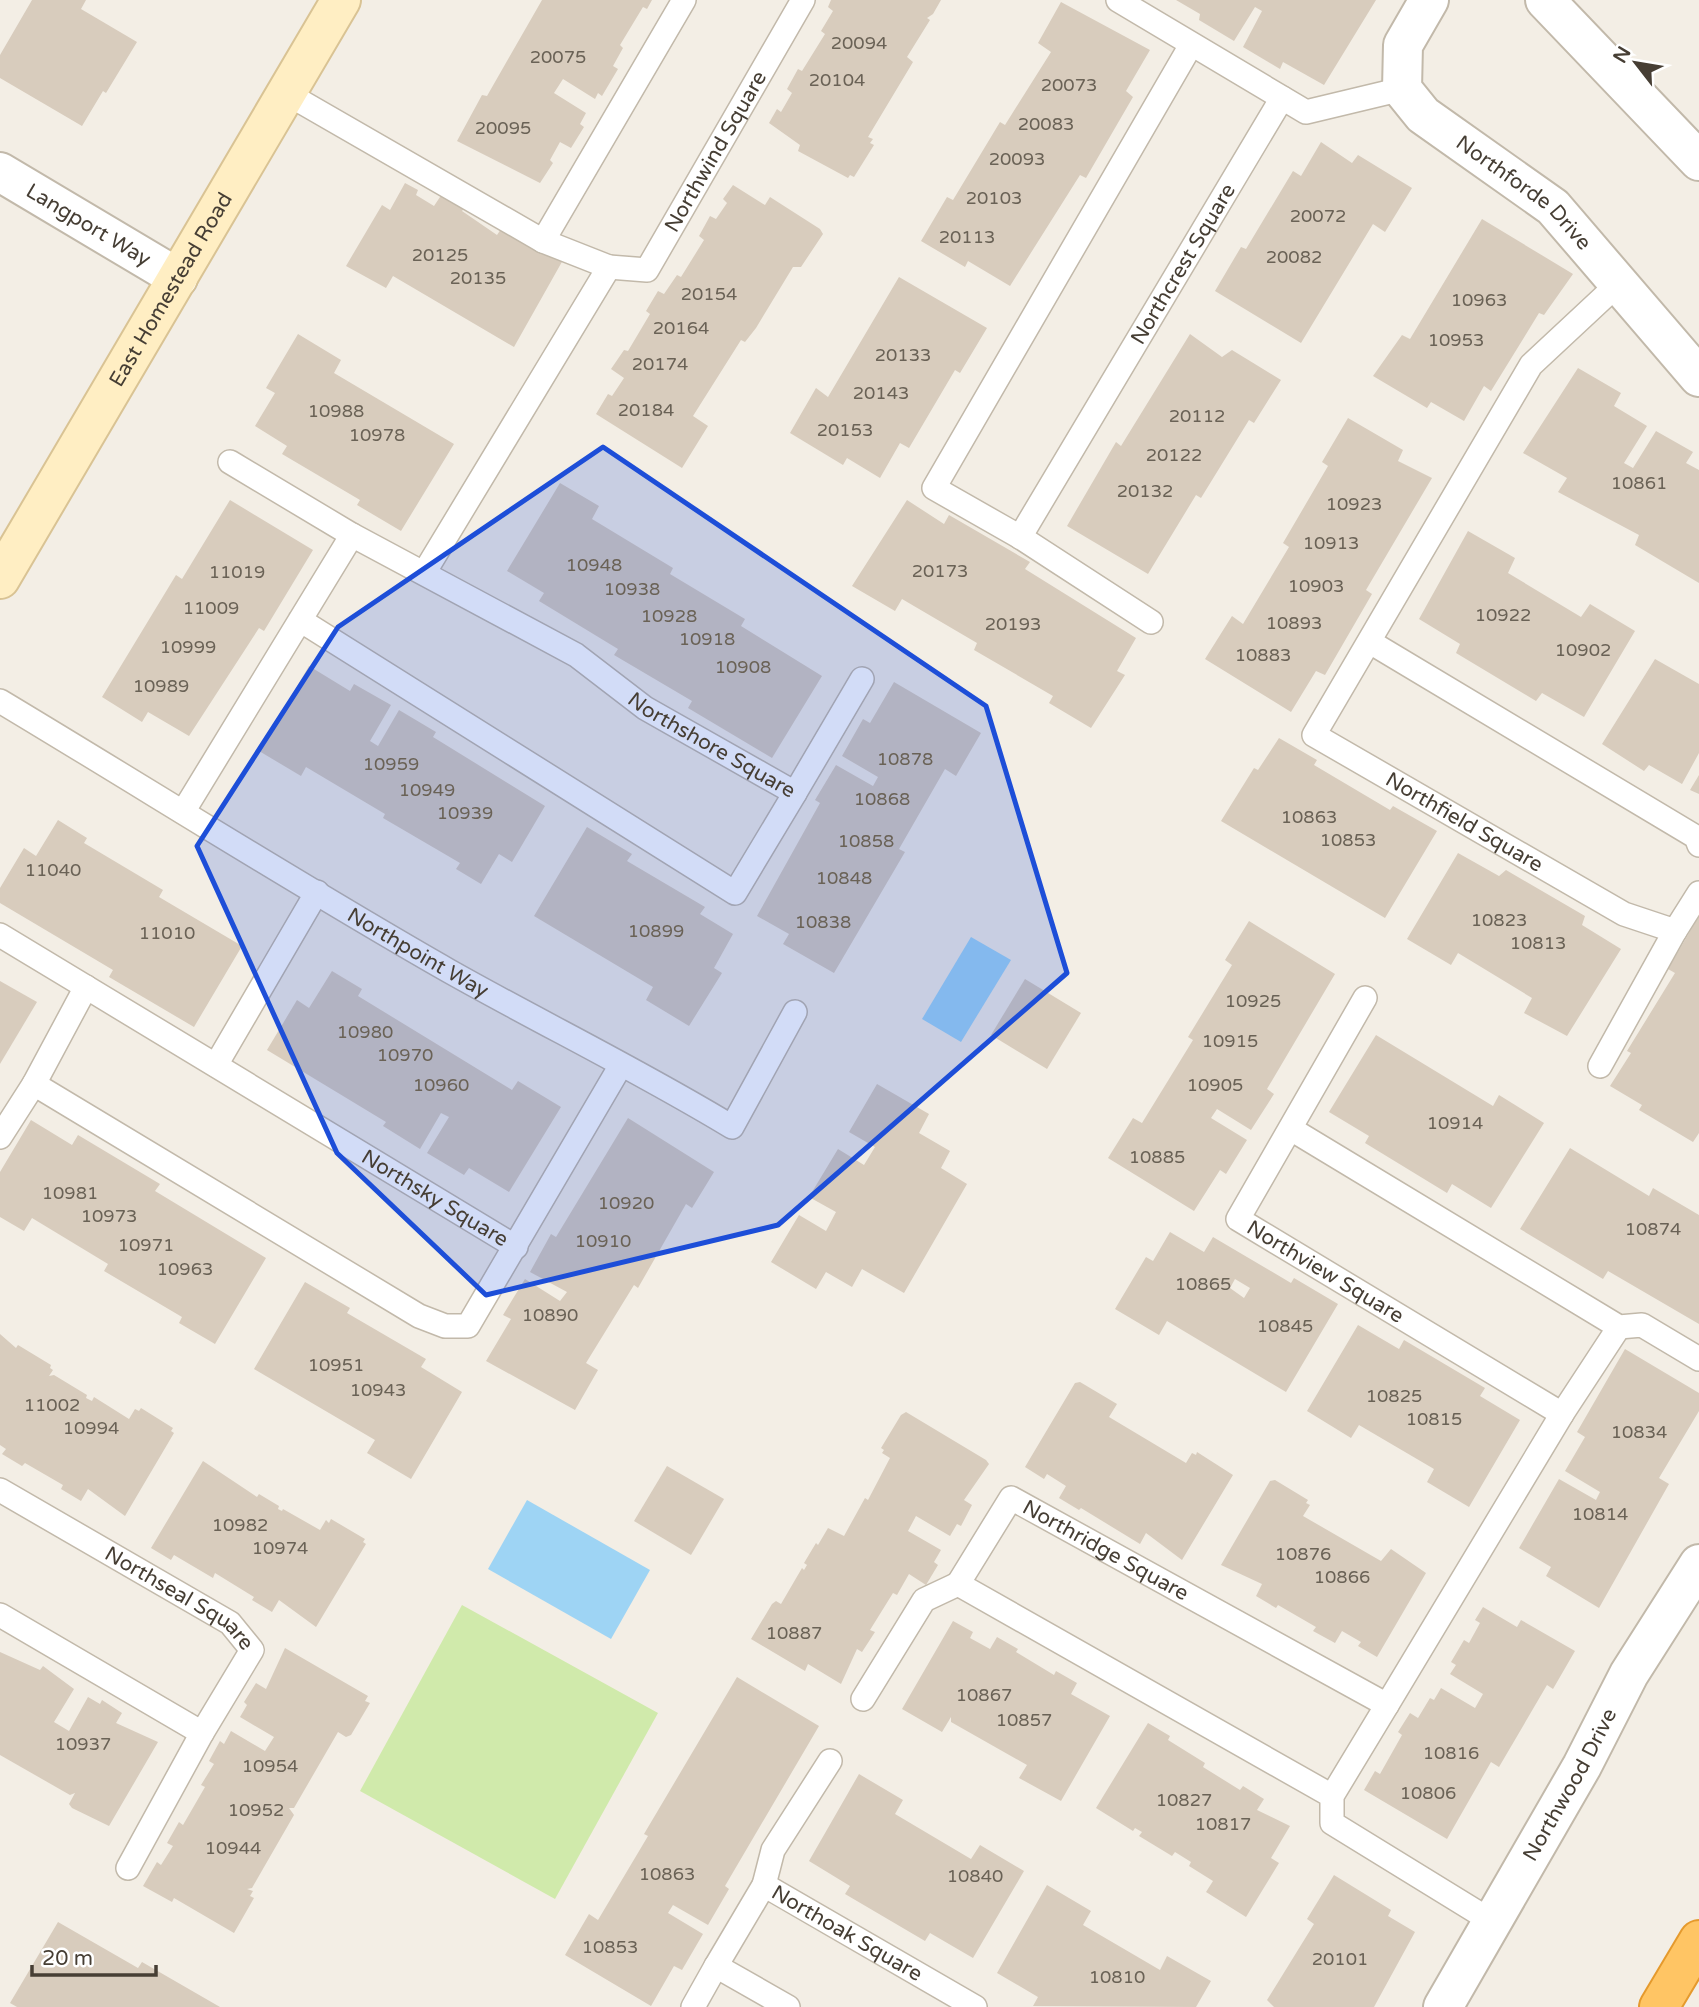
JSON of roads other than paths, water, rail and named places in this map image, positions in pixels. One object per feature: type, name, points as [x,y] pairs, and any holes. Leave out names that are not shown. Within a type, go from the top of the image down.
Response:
[{"type":"highway","points":[[1660,2007],[1699,1940]]},
{"type":"main road","name":"East Homestead Road","points":[[0,579],[341,0]]},
{"type":"street","points":[[1402,89],[1403,45],[1429,0]]},
{"type":"street","points":[[1545,0],[1699,161]]},
{"type":"street","name":"Northforde Drive","points":[[1402,89],[1423,115],[1553,207],[1699,377]]},
{"type":"street","name":"Langport Way","points":[[0,172],[178,278]]},
{"type":"street","name":"Northwood Drive","points":[[1443,2007],[1582,1766],[1629,1674],[1699,1564]]},
{"type":"lane","points":[[543,241],[684,0]]},
{"type":"lane","name":"Northwind Square","points":[[609,267],[647,270],[803,0]]},
{"type":"lane","points":[[1118,0],[1306,112],[1402,89]]},
{"type":"lane","points":[[1151,622],[1020,537],[934,488],[1191,45]]},
{"type":"lane","points":[[286,93],[543,241],[609,267],[424,573]]},
{"type":"lane","name":"Northcrest Square","points":[[1020,537],[1282,98]]},
{"type":"lane","name":"Northfield Square","points":[[1619,283],[1531,365],[1314,735],[1624,914],[1675,931]]},
{"type":"lane","name":"Northshore Square","points":[[230,462],[352,536],[576,655],[645,708],[795,793],[735,893],[300,620]]},
{"type":"lane","points":[[183,812],[352,536]]},
{"type":"lane","points":[[1370,642],[1696,837],[1699,845]]},
{"type":"lane","points":[[795,793],[862,679]]},
{"type":"lane","name":"Northpoint Way","points":[[0,701],[448,970],[664,1086],[732,1127],[795,1012]]},
{"type":"lane","points":[[216,1065],[317,892]]},
{"type":"lane","points":[[1600,1066],[1699,893]]},
{"type":"lane","name":"Northsky Square","points":[[0,935],[516,1247],[468,1326],[445,1326],[419,1316],[34,1084]]},
{"type":"lane","points":[[0,1138],[34,1084],[86,987]]},
{"type":"lane","points":[[1366,998],[1291,1129],[1619,1327],[1642,1325],[1699,1359]]},
{"type":"lane","points":[[516,1247],[621,1065]]},
{"type":"lane","name":"Northview Square","points":[[1291,1129],[1238,1219],[1562,1414]]},
{"type":"lane","points":[[1493,1922],[1332,1822],[1332,1796],[1562,1414],[1619,1327]]},
{"type":"lane","name":"Northseal Square","points":[[0,1490],[230,1623],[252,1650],[202,1733]]},
{"type":"lane","name":"Northridge Square","points":[[958,1584],[1011,1498],[1387,1705]]},
{"type":"lane","points":[[863,1699],[924,1600],[958,1584],[1332,1796]]},
{"type":"lane","points":[[0,1615],[202,1733],[128,1868]]},
{"type":"lane","points":[[764,1885],[773,1850],[830,1761]]},
{"type":"lane","name":"Northoak Square","points":[[693,2007],[764,1885],[975,2007]]},
{"type":"lane","points":[[716,1966],[788,2007]]},
{"type":"water","points":[[971,937],[1011,960],[961,1042],[922,1019]]},
{"type":"water","points":[[527,1500],[650,1570],[611,1639],[488,1569]]}]
